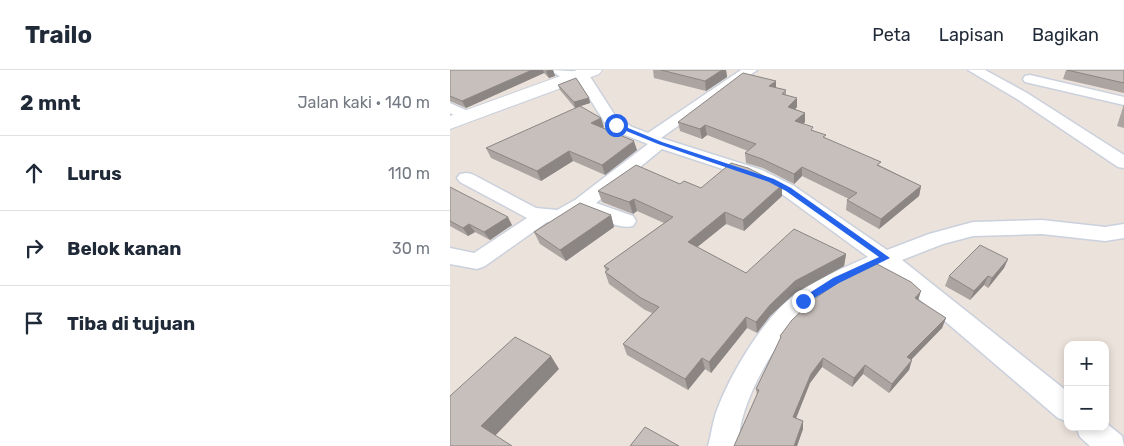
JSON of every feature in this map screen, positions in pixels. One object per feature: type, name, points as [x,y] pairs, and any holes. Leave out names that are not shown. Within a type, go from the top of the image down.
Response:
[{"type":"main road","points":[[458,119],[577,73]]},
{"type":"street","points":[[466,178],[529,212],[543,216],[562,215],[582,204],[654,141],[750,70]]},
{"type":"street","points":[[975,70],[1022,96],[1124,163]]},
{"type":"street","points":[[577,73],[610,120],[621,127],[654,141],[772,180],[788,190],[886,258],[1064,406]]},
{"type":"street","points":[[1022,96],[1034,74],[1124,100]]},
{"type":"street","points":[[450,107],[458,119]]},
{"type":"street","points":[[582,204],[626,221]]},
{"type":"street","points":[[450,256],[477,260],[543,216]]},
{"type":"street","points":[[723,446],[729,416],[746,376],[771,334],[803,301],[836,280],[936,239],[973,229],[1042,228],[1105,234],[1124,230]]},
{"type":"street","points":[[1095,431],[1112,446]]},
{"type":"building","points":[[450,70],[532,70],[462,101],[450,96]]},
{"type":"building","points":[[661,70],[722,70],[705,81]]},
{"type":"building","points":[[1067,70],[1124,70],[1124,83]]},
{"type":"building","points":[[743,73],[776,81],[769,86],[786,90],[782,94],[797,98],[788,107],[805,113],[795,121],[813,127],[811,130],[826,135],[823,137],[881,162],[877,165],[921,186],[881,219],[847,200],[857,193],[802,167],[794,174],[745,153],[756,144],[705,125],[700,129],[678,122]]},
{"type":"building","points":[[576,78],[589,98],[574,102],[558,85]]},
{"type":"building","points":[[580,106],[601,118],[591,123],[634,141],[602,165],[569,151],[537,171],[486,148]]},
{"type":"building","points":[[731,163],[748,168],[782,185],[743,220],[725,212],[688,242],[746,273],[794,229],[846,254],[795,281],[770,305],[756,322],[746,317],[709,362],[702,358],[685,379],[623,344],[659,307],[641,298],[605,272],[609,269],[604,266],[673,217],[634,199],[629,202],[598,191],[636,165],[680,184],[684,181],[701,188]]},
{"type":"building","points":[[450,187],[508,217],[484,232],[469,224],[463,228],[450,221]]},
{"type":"building","points":[[580,203],[611,215],[560,250],[534,232]]},
{"type":"building","points":[[980,245],[1008,259],[992,278],[988,276],[974,291],[949,276]]},
{"type":"building","points":[[877,264],[911,282],[921,291],[915,298],[946,318],[907,357],[912,360],[892,384],[865,365],[854,378],[823,358],[811,374],[793,417],[803,421],[794,446],[734,446],[759,390],[756,389],[780,336],[792,320],[814,299],[839,282]]},
{"type":"building","points":[[515,337],[551,356],[481,426],[512,446],[450,446],[450,396]]},
{"type":"building","points":[[645,427],[679,446],[630,446]]},
{"type":"route","points":[[616,125],[660,143],[772,180],[886,258],[836,280],[803,301]]}]
